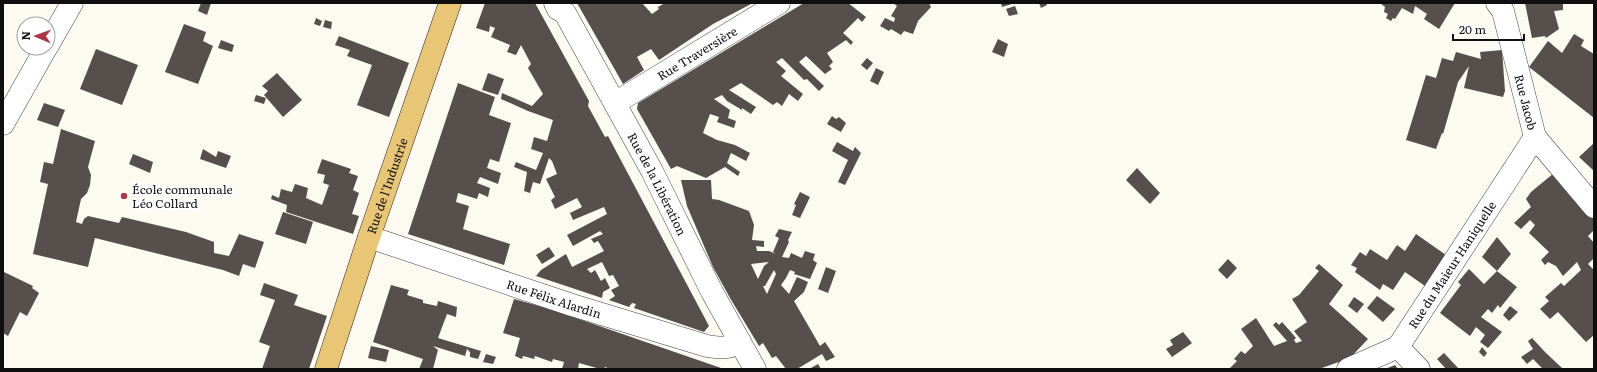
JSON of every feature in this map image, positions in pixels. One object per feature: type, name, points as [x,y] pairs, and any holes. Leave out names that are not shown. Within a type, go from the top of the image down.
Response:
[{"type":"main road","name":"Rue de l'Industrie","points":[[326,369],[369,237],[450,3]]},
{"type":"street","points":[[56,31],[72,3]]},
{"type":"street","name":"Rue de la Libération","points":[[555,3],[558,9],[566,13],[615,102],[652,171],[702,273],[755,369]]},
{"type":"street","name":"Rue Traversière","points":[[615,102],[779,3]]},
{"type":"street","name":"Rue Jacob","points":[[1497,3],[1503,11],[1535,137],[1594,207]]},
{"type":"street","points":[[3,124],[41,56]]},
{"type":"street","name":"Rue du Maieur Haniquelle","points":[[1398,347],[1535,137]]},
{"type":"street","name":"Rue Félix Alardin","points":[[369,237],[572,305],[707,346],[722,349],[733,347],[740,342]]},
{"type":"street","points":[[1348,369],[1398,347],[1419,369]]},
{"type":"building","points":[[201,3],[211,3],[207,15],[198,11]]},
{"type":"building","points":[[485,3],[535,3],[589,101],[588,106],[605,137],[608,136],[709,326],[704,332],[634,308],[636,304],[632,303],[629,307],[609,300],[615,296],[611,290],[619,286],[613,275],[609,276],[602,262],[587,269],[591,273],[595,270],[601,281],[605,278],[610,288],[603,292],[602,298],[536,276],[541,270],[566,254],[572,267],[604,251],[598,241],[594,243],[591,239],[603,234],[600,231],[573,246],[567,235],[607,214],[604,207],[573,220],[570,213],[582,207],[577,198],[555,209],[551,200],[555,197],[546,179],[557,174],[552,161],[549,158],[540,184],[533,182],[530,193],[524,191],[527,172],[514,167],[516,162],[536,170],[543,153],[531,149],[534,137],[547,141],[553,120],[501,99],[502,93],[532,106],[543,94],[528,68],[531,64],[521,45],[516,55],[507,52],[510,45],[491,37],[495,28],[490,26],[489,32],[476,28]]},
{"type":"building","points":[[577,3],[642,3],[652,14],[659,9],[658,7],[665,3],[753,3],[713,24],[659,60],[651,49],[637,57],[644,70],[623,84]]},
{"type":"building","points":[[804,3],[848,3],[866,17],[862,22],[858,18],[843,33],[853,42],[851,45],[846,40],[827,53],[833,62],[829,66],[832,69],[825,74],[806,56],[799,62],[824,86],[819,91],[807,79],[804,80],[782,58],[776,62],[786,71],[781,76],[803,94],[798,101],[789,94],[782,106],[777,102],[773,105],[741,83],[729,90],[756,107],[751,114],[727,101],[722,95],[714,99],[730,110],[728,118],[736,121],[734,128],[717,122],[719,117],[710,114],[703,133],[717,140],[735,145],[750,153],[746,161],[731,153],[727,163],[740,172],[738,176],[725,167],[706,178],[677,166],[671,169],[637,109],[638,103]]},
{"type":"building","points":[[893,3],[929,3],[931,7],[918,21],[913,34],[904,31],[901,35],[891,29],[889,31],[880,26],[885,18],[894,22],[895,18],[891,16],[897,6]]},
{"type":"building","points":[[1001,3],[1015,3],[1002,7]]},
{"type":"building","points":[[1039,3],[1046,3],[1047,5],[1041,8]]},
{"type":"building","points":[[1380,3],[1455,3],[1439,29],[1424,19],[1427,14],[1415,6],[1413,14],[1402,8],[1395,19],[1393,18],[1391,21],[1386,18],[1388,14],[1384,12],[1385,7]]},
{"type":"building","points":[[1525,3],[1563,3],[1563,10],[1554,11],[1559,29],[1546,38],[1545,36],[1532,38]]},
{"type":"building","points":[[1015,6],[1018,14],[1009,16],[1006,9]]},
{"type":"building","points":[[316,18],[322,21],[320,26],[314,24]]},
{"type":"building","points":[[325,20],[332,22],[331,29],[323,27]]},
{"type":"building","points":[[184,24],[206,32],[203,41],[213,46],[198,84],[165,72]]},
{"type":"building","points":[[1574,34],[1584,40],[1581,46],[1594,54],[1594,118],[1529,67],[1548,41],[1562,53]]},
{"type":"building","points":[[339,36],[409,63],[389,117],[357,105],[372,65],[347,56],[350,50],[335,45]]},
{"type":"building","points":[[998,39],[1008,44],[1004,57],[992,52]]},
{"type":"building","points":[[221,40],[234,45],[232,52],[218,48]]},
{"type":"building","points":[[96,49],[138,65],[122,105],[80,89]]},
{"type":"building","points":[[1502,50],[1505,91],[1503,97],[1464,88],[1469,66],[1458,82],[1443,134],[1442,133],[1436,149],[1406,140],[1426,75],[1436,78],[1442,58],[1453,61],[1456,52],[1481,59],[1480,52]]},
{"type":"building","points":[[867,58],[873,63],[867,70],[861,65]]},
{"type":"building","points":[[876,68],[884,72],[878,85],[870,81]]},
{"type":"building","points":[[277,73],[302,100],[283,117],[264,95],[268,91],[262,86]]},
{"type":"building","points":[[488,73],[504,79],[498,95],[482,90]]},
{"type":"building","points":[[458,83],[495,97],[489,115],[511,123],[499,162],[490,159],[487,168],[501,173],[498,184],[480,177],[477,183],[490,188],[488,197],[479,193],[477,199],[458,193],[456,202],[469,206],[463,229],[510,244],[504,265],[408,234]]},
{"type":"building","points":[[256,95],[266,98],[264,104],[254,101]]},
{"type":"building","points":[[44,103],[65,110],[58,127],[37,120]]},
{"type":"building","points":[[832,116],[836,119],[839,117],[846,123],[841,132],[827,124]]},
{"type":"building","points":[[61,129],[95,141],[88,167],[91,175],[90,185],[87,193],[81,199],[76,222],[82,224],[84,219],[88,216],[119,223],[122,217],[186,232],[214,242],[214,253],[229,256],[239,234],[264,242],[255,268],[243,264],[239,276],[223,270],[95,238],[88,267],[33,254],[48,184],[40,182],[44,162],[53,164]]},
{"type":"building","points":[[837,142],[853,151],[855,147],[861,153],[845,185],[838,182],[848,160],[832,151]]},
{"type":"building","points":[[1594,143],[1594,171],[1579,157]]},
{"type":"building","points":[[203,149],[216,157],[218,151],[231,156],[226,168],[200,159]]},
{"type":"building","points":[[133,154],[153,162],[150,173],[129,164]]},
{"type":"building","points":[[322,159],[351,169],[349,173],[358,176],[353,190],[359,193],[352,214],[359,216],[353,234],[286,212],[287,205],[271,199],[272,195],[279,198],[281,189],[292,192],[295,184],[308,188],[306,198],[322,205],[329,185],[323,183],[325,175],[317,173]]},
{"type":"building","points":[[1137,168],[1160,193],[1150,204],[1126,180]]},
{"type":"building","points":[[1554,173],[1594,213],[1594,230],[1588,236],[1594,243],[1594,258],[1588,264],[1594,270],[1594,335],[1586,342],[1558,312],[1550,319],[1540,309],[1549,301],[1545,297],[1561,283],[1564,286],[1581,270],[1577,262],[1563,276],[1556,266],[1548,262],[1545,265],[1541,260],[1549,252],[1529,233],[1535,225],[1530,220],[1521,229],[1514,223],[1531,207],[1526,199],[1531,192]]},
{"type":"building","points":[[681,180],[711,180],[712,199],[719,200],[749,211],[754,225],[752,240],[764,241],[764,247],[756,246],[757,251],[769,251],[776,254],[773,252],[779,238],[775,236],[779,229],[792,232],[782,257],[789,258],[791,253],[802,258],[805,251],[815,254],[813,260],[817,263],[810,279],[794,274],[795,272],[790,270],[781,285],[789,294],[797,277],[808,282],[804,292],[794,301],[820,346],[825,342],[835,357],[826,361],[822,354],[797,369],[786,369],[776,356],[772,358],[763,343],[759,346],[713,267],[687,206]],"holes":[[[769,262],[764,266],[758,279],[751,264]],[[774,270],[776,274],[767,294],[763,286],[765,286]]]},
{"type":"building","points":[[800,192],[810,197],[800,218],[792,215],[796,205],[794,204]]},
{"type":"building","points":[[283,212],[313,222],[306,244],[275,234]]},
{"type":"building","points":[[1416,234],[1446,255],[1425,286],[1405,272],[1393,290],[1383,284],[1380,290],[1355,272],[1357,268],[1351,265],[1360,252],[1366,256],[1370,249],[1387,260],[1397,245],[1405,251]]},
{"type":"building","points":[[1497,237],[1511,254],[1497,271],[1482,257]]},
{"type":"building","points":[[549,247],[555,256],[542,264],[536,255]]},
{"type":"building","points":[[1228,259],[1237,268],[1227,279],[1218,270]]},
{"type":"building","points":[[1319,264],[1343,285],[1329,304],[1368,339],[1350,358],[1319,369],[1229,369],[1237,361],[1234,359],[1241,351],[1245,354],[1253,346],[1241,329],[1256,318],[1274,346],[1287,341],[1273,325],[1276,322],[1279,325],[1282,322],[1296,338],[1294,340],[1296,343],[1302,341],[1294,331],[1307,322],[1292,299],[1299,295],[1319,271],[1315,268]]},
{"type":"building","points":[[826,267],[836,271],[828,293],[818,289]]},
{"type":"building","points":[[1469,269],[1484,284],[1497,271],[1517,287],[1500,308],[1498,305],[1492,313],[1488,309],[1481,317],[1502,332],[1488,348],[1480,342],[1485,335],[1476,327],[1470,336],[1440,313],[1461,285],[1458,282]]},
{"type":"building","points":[[4,272],[33,286],[32,288],[39,293],[27,316],[20,312],[8,336],[3,333]]},
{"type":"building","points":[[264,283],[298,295],[294,305],[327,316],[309,369],[262,369],[270,346],[259,342],[275,300],[260,295]]},
{"type":"building","points":[[391,285],[409,290],[407,295],[423,300],[423,303],[437,306],[438,301],[457,307],[456,317],[447,314],[438,338],[481,351],[478,359],[470,357],[470,352],[467,349],[465,356],[433,346],[438,350],[433,369],[419,369],[423,359],[373,342]]},
{"type":"building","points":[[1377,296],[1395,309],[1383,322],[1367,308]]},
{"type":"building","points":[[1354,297],[1364,304],[1357,313],[1348,306]]},
{"type":"building","points":[[514,299],[550,309],[724,369],[610,369],[605,367],[604,369],[600,369],[579,363],[578,369],[562,369],[564,362],[553,359],[552,362],[535,356],[534,359],[523,356],[522,359],[515,356],[520,338],[503,333]]},
{"type":"building","points":[[1510,306],[1518,312],[1509,321],[1503,315]]},
{"type":"building","points":[[1183,332],[1192,343],[1172,357],[1166,349],[1173,345],[1170,340]]},
{"type":"building","points":[[1532,338],[1562,368],[1543,369],[1533,359],[1527,364],[1521,357],[1533,349],[1528,341]]},
{"type":"building","points":[[371,346],[389,350],[386,362],[368,358]]},
{"type":"building","points":[[1482,347],[1487,353],[1484,357],[1479,352]]},
{"type":"building","points":[[1444,353],[1459,369],[1446,369],[1437,359]]},
{"type":"building","points":[[486,354],[496,357],[493,364],[483,362]]},
{"type":"building","points":[[818,364],[821,369],[809,369]]},
{"type":"building","points":[[1395,365],[1398,369],[1385,369]]},
{"type":"place","name":"École communale Léo Collard","points":[[124,196]]}]
